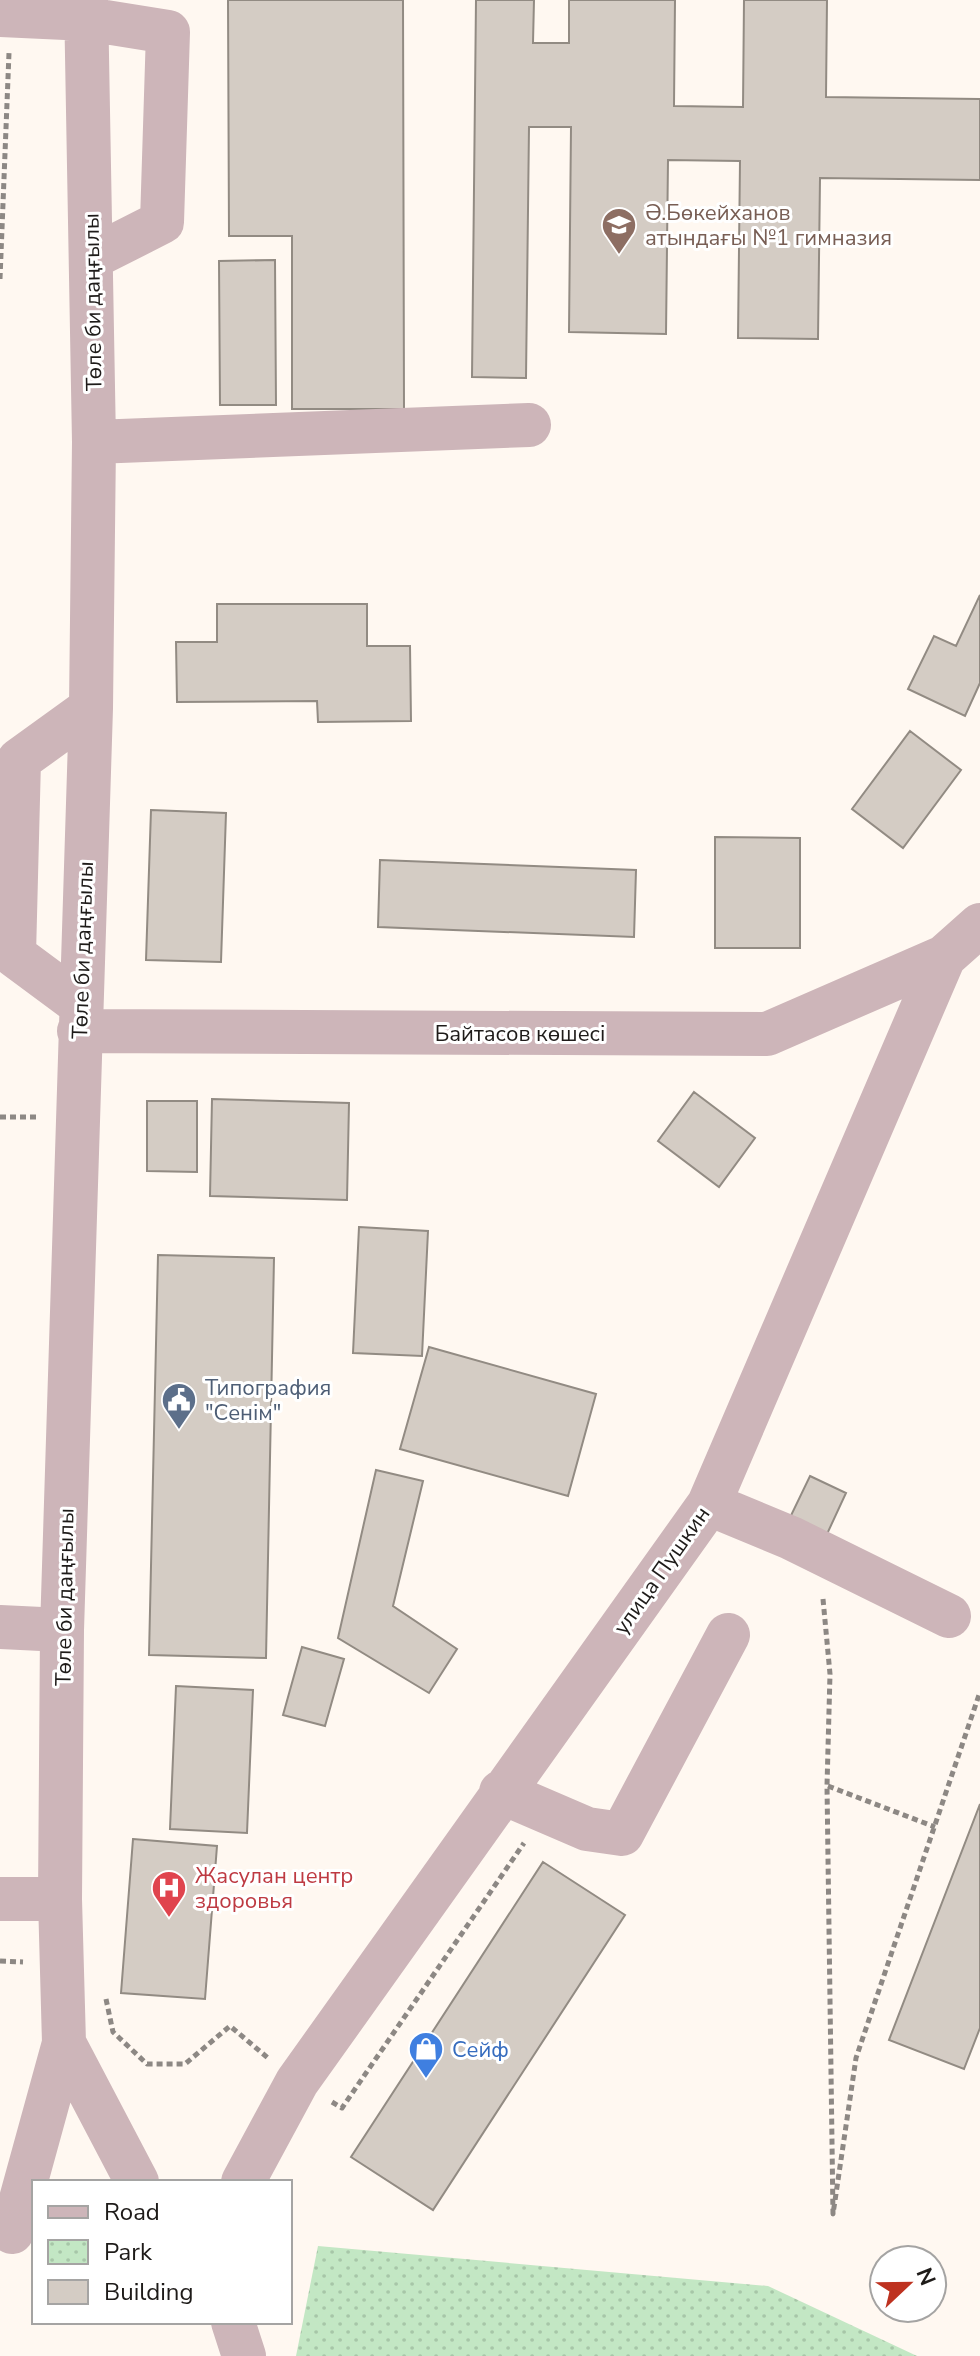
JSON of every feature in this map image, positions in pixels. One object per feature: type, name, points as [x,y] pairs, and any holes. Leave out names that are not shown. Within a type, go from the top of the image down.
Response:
[{"type":"street","points":[[5,31],[87,9],[168,32],[162,222],[91,258]]},
{"type":"street","name":"Төле би даңғылы","points":[[64,2043],[60,1899],[62,1630],[91,708],[94,442],[87,9]]},
{"type":"street","points":[[94,442],[529,425]]},
{"type":"street","points":[[80,1017],[14,955],[19,760],[91,708]]},
{"type":"street","points":[[944,957],[980,925]]},
{"type":"street","name":"Байтасов көшесі","points":[[80,1017],[767,1034],[944,957]]},
{"type":"street","name":"улица Пушкин","points":[[244,2180],[297,2082],[709,1504],[944,957]]},
{"type":"street","points":[[709,1504],[791,1538],[820,1555],[949,1616]]},
{"type":"street","points":[[0,1627],[62,1630]]},
{"type":"street","points":[[501,1792],[587,1829],[622,1834],[728,1635]]},
{"type":"street","points":[[0,1899],[60,1899]]},
{"type":"street","points":[[64,2043],[136,2180]]},
{"type":"street","points":[[15,2232],[64,2043]]},
{"type":"street","points":[[234,2324],[244,2356]]},
{"type":"path","points":[[0,66],[5,31]]},
{"type":"path","points":[[0,279],[5,31]]},
{"type":"path","points":[[820,1555],[830,1674],[827,1786],[833,2214],[856,2058],[980,1692]]},
{"type":"path","points":[[827,1786],[935,1827]]},
{"type":"path","points":[[105,1990],[113,2032],[147,2064],[185,2064],[230,2026],[297,2082],[342,2108],[547,1810]]},
{"type":"path","points":[[0,1961],[62,1963]]},
{"type":"green space","points":[[318,2246],[768,2286],[917,2356],[296,2356]]},
{"type":"building","points":[[228,0],[403,0],[404,409],[292,409],[292,236],[229,236]]},
{"type":"building","name":"Ә.Бөкейханов атындағы №1 гимназия","points":[[476,0],[534,0],[533,43],[569,43],[569,0],[675,0],[674,106],[743,107],[744,0],[827,0],[826,97],[980,99],[980,180],[820,178],[818,339],[738,338],[740,161],[668,160],[666,334],[569,332],[571,127],[529,127],[526,378],[472,377]]},
{"type":"building","points":[[275,260],[276,405],[220,405],[219,261]]},
{"type":"building","points":[[980,595],[980,683],[965,716],[908,689],[934,636],[956,646]]},
{"type":"building","points":[[217,604],[367,604],[367,646],[410,646],[411,721],[318,722],[317,701],[177,702],[176,642],[217,642]]},
{"type":"building","points":[[910,731],[961,770],[903,848],[852,809]]},
{"type":"building","points":[[151,810],[226,813],[221,962],[146,960]]},
{"type":"building","points":[[715,837],[800,838],[800,948],[715,948]]},
{"type":"building","points":[[380,860],[636,870],[634,937],[378,927]]},
{"type":"building","points":[[694,1092],[755,1138],[719,1187],[658,1141]]},
{"type":"building","points":[[212,1099],[349,1103],[347,1200],[210,1196]]},
{"type":"building","points":[[147,1101],[197,1101],[197,1172],[147,1171]]},
{"type":"building","points":[[359,1227],[428,1231],[422,1356],[353,1353]]},
{"type":"building","points":[[158,1255],[274,1258],[266,1658],[149,1655]]},
{"type":"building","points":[[429,1347],[596,1394],[568,1496],[400,1449]]},
{"type":"building","points":[[376,1470],[423,1481],[393,1606],[457,1649],[429,1693],[338,1638]]},
{"type":"building","points":[[810,1476],[846,1493],[821,1547],[784,1530]]},
{"type":"building","points":[[302,1647],[344,1659],[325,1726],[283,1715]]},
{"type":"building","points":[[176,1686],[253,1690],[247,1833],[170,1829]]},
{"type":"building","points":[[980,1804],[980,2028],[964,2069],[889,2040]]},
{"type":"building","name":"Жасулан центр здоровья","points":[[133,1839],[217,1846],[205,1999],[121,1993]]},
{"type":"building","points":[[543,1862],[625,1915],[433,2210],[351,2157]]},
{"type":"place","name":"Ә.Бөкейханов атындағы №1 гимназия","points":[[619,256]]},
{"type":"place","name":"Типография \"Сенім\"","points":[[179,1431]]},
{"type":"place","name":"Жасулан центр здоровья","points":[[169,1919]]},
{"type":"place","name":"Сейф","points":[[426,2080]]}]
